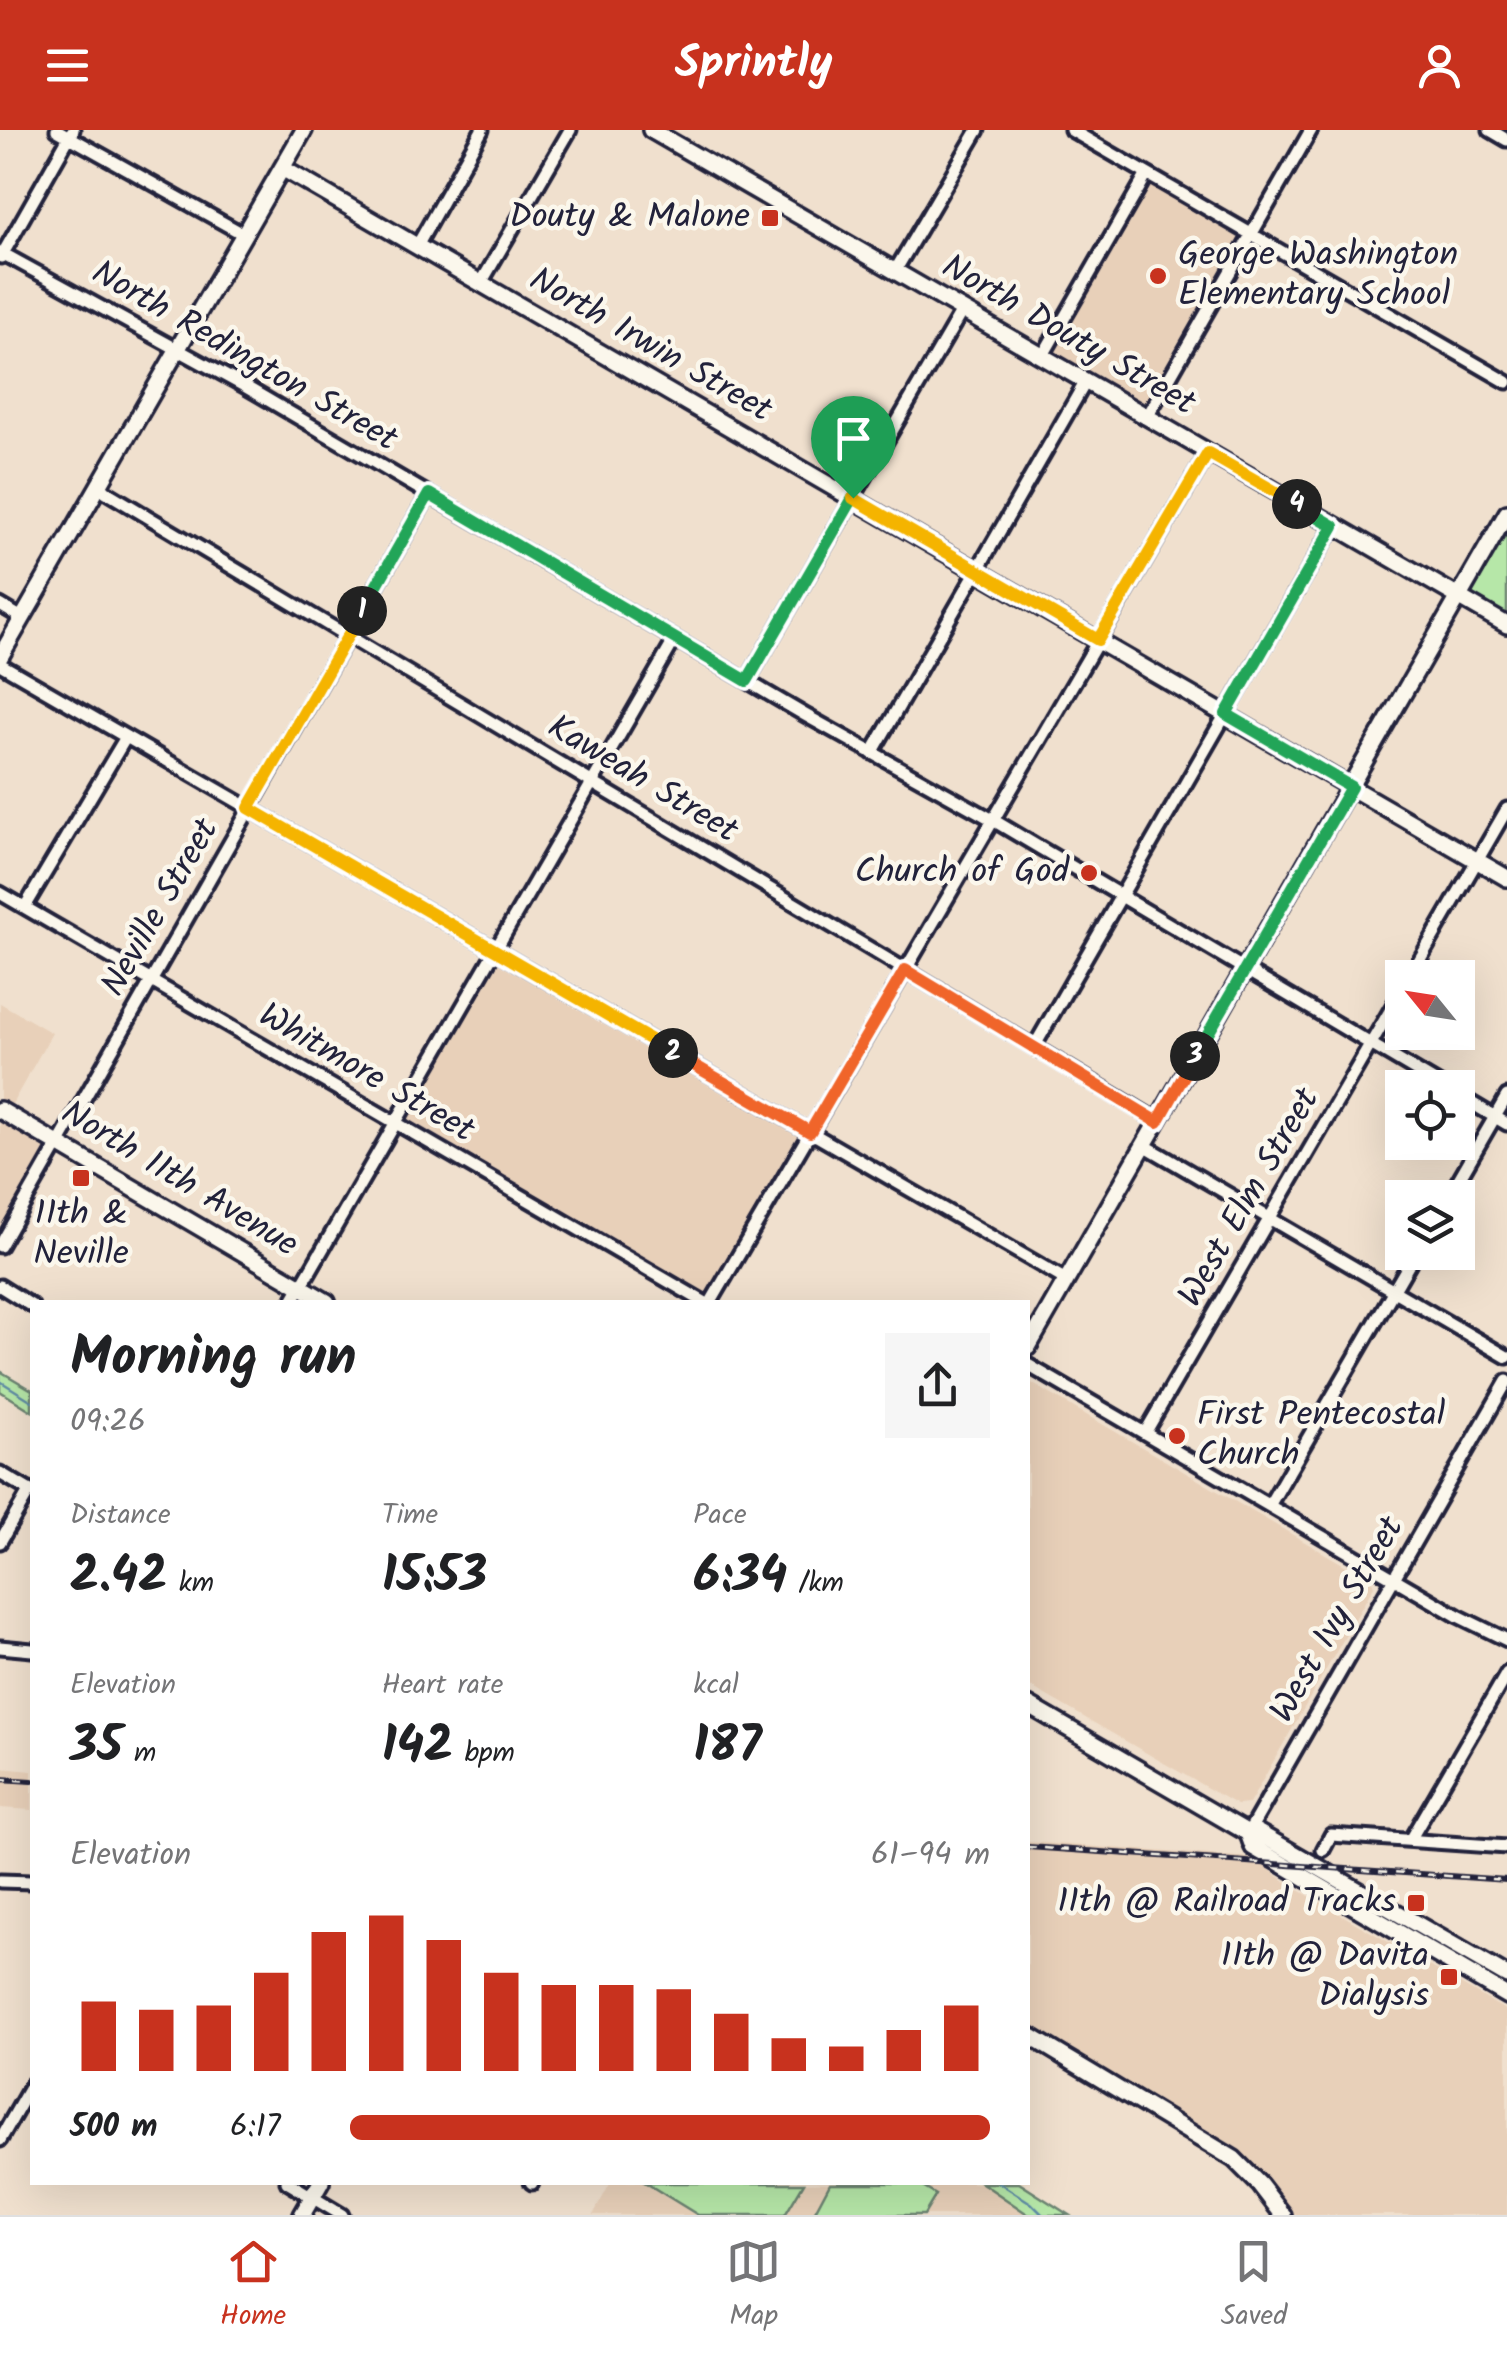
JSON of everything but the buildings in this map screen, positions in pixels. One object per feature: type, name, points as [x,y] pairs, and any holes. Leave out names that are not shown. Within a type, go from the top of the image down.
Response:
[{"type":"street","points":[[57,130],[71,134],[244,234]]},
{"type":"street","points":[[304,130],[0,661],[1066,1280]]},
{"type":"street","points":[[417,246],[482,130]]},
{"type":"street","points":[[482,283],[570,130]]},
{"type":"street","name":"North Douty Street","points":[[650,130],[1507,625]]},
{"type":"street","points":[[895,270],[978,130]]},
{"type":"street","points":[[1071,130],[1507,382]]},
{"type":"street","points":[[1147,416],[1312,130]]},
{"type":"street","points":[[1490,130],[1507,140]]},
{"type":"street","points":[[1,255],[71,134]]},
{"type":"street","name":"North Irwin Street","points":[[282,168],[1507,878]]},
{"type":"street","points":[[1042,357],[1146,174]]},
{"type":"street","name":"North Redington Street","points":[[1,255],[178,349],[993,820],[1415,1070]]},
{"type":"street","points":[[747,681],[963,309]]},
{"type":"street","points":[[872,753],[1086,381]]},
{"type":"street","points":[[709,1300],[1208,453]]},
{"type":"street","name":"Kaweah Street","points":[[98,487],[1158,1122]]},
{"type":"street","name":"Neville Street","points":[[0,1246],[429,494]]},
{"type":"street","points":[[1030,1343],[1507,513]]},
{"type":"street","points":[[1034,1047],[1334,526]]},
{"type":"street","points":[[0,605],[22,618]]},
{"type":"street","points":[[293,1300],[675,639]]},
{"type":"street","points":[[25,907],[126,737]]},
{"type":"street","points":[[1420,960],[1507,809]]},
{"type":"street","name":"Whitmore Street","points":[[0,893],[705,1300]]},
{"type":"street","name":"West Elm Street","points":[[1146,1433],[1385,1020]]},
{"type":"street","points":[[1458,1180],[1507,1096]]},
{"type":"street","points":[[1475,1105],[1507,1124]]},
{"type":"street","name":"North 11th Avenue","points":[[0,1110],[324,1300]]},
{"type":"street","points":[[1144,1145],[1507,1357]]},
{"type":"street","points":[[1270,1504],[1406,1270]]},
{"type":"street","points":[[0,1286],[30,1305]]},
{"type":"street","points":[[1030,1366],[1458,1616],[1507,1640]]},
{"type":"street","name":"West Ivy Street","points":[[1248,1833],[1507,1381]]},
{"type":"street","points":[[0,1473],[30,1490]]},
{"type":"street","points":[[0,1542],[30,1493]]},
{"type":"street","points":[[0,1647],[30,1650]]},
{"type":"street","points":[[1410,1840],[1507,1674]]},
{"type":"street","points":[[1030,1707],[1248,1833],[1257,1832],[1307,1859],[1507,1976]]},
{"type":"street","points":[[1248,1833],[1253,1847],[1507,1996]]},
{"type":"street","points":[[1322,1850],[1331,1835],[1507,1846]]},
{"type":"street","points":[[0,1880],[30,1882]]},
{"type":"street","points":[[1030,2037],[1234,2160],[1283,2215]]},
{"type":"street","points":[[0,2140],[30,2088]]},
{"type":"street","points":[[302,2215],[316,2190],[342,2215]]},
{"type":"shaded area","name":"George Washington Elementary School","points":[[1147,174],[1251,233],[1147,417],[1042,357]]},
{"type":"shaded area","points":[[495,950],[810,1133],[712,1300],[707,1300],[395,1123]]},
{"type":"shaded area","points":[[0,1003],[52,1033],[7,1113],[58,1144],[0,1246]]},
{"type":"shaded area","points":[[1030,1382],[1372,1581],[1374,1586],[1249,1804],[1237,1805],[1030,1686]]},
{"type":"shaded area","points":[[0,1768],[30,1771],[30,1810],[0,1808]]},
{"type":"shaded area","points":[[1030,1842],[1253,1858],[1292,1886],[1507,2011],[1507,2215],[1283,2215],[1247,2170],[1030,2036]]},
{"type":"shaded area","points":[[609,2185],[985,2185],[1029,2215],[593,2215]]},
{"type":"green space","points":[[1507,527],[1507,625],[1460,598]]},
{"type":"green space","points":[[0,1371],[30,1389],[30,1410],[0,1391]]},
{"type":"green space","points":[[649,2185],[803,2185],[785,2215],[698,2215]]},
{"type":"green space","points":[[829,2185],[919,2185],[936,2195],[924,2215],[813,2215]]},
{"type":"green space","points":[[985,2185],[1022,2185],[1069,2215],[1029,2215]]},
{"type":"waterway","points":[[0,1381],[30,1400]]},
{"type":"waterway","points":[[1003,2185],[1043,2215]]},
{"type":"railway","points":[[0,1779],[30,1781]]},
{"type":"railway","points":[[1030,1847],[1507,1880]]},
{"type":"place","name":"Douty & Malone","points":[[770,218]]},
{"type":"place","name":"George Washington Elementary School","points":[[1158,276]]},
{"type":"place","name":"Church of God","points":[[1089,873]]},
{"type":"place","name":"11th & Neville","points":[[81,1178]]},
{"type":"place","name":"First Pentecostal Church","points":[[1177,1436]]},
{"type":"place","name":"11th @ Railroad Tracks","points":[[1416,1903]]},
{"type":"place","name":"11th @ Davita Dialysis","points":[[1449,1977]]},
{"type":"route","points":[[1208,453],[1334,526],[1226,714],[1351,787],[1158,1122],[905,970],[810,1132],[249,808],[429,494],[747,681],[853,498],[1098,640],[1208,453]]}]
